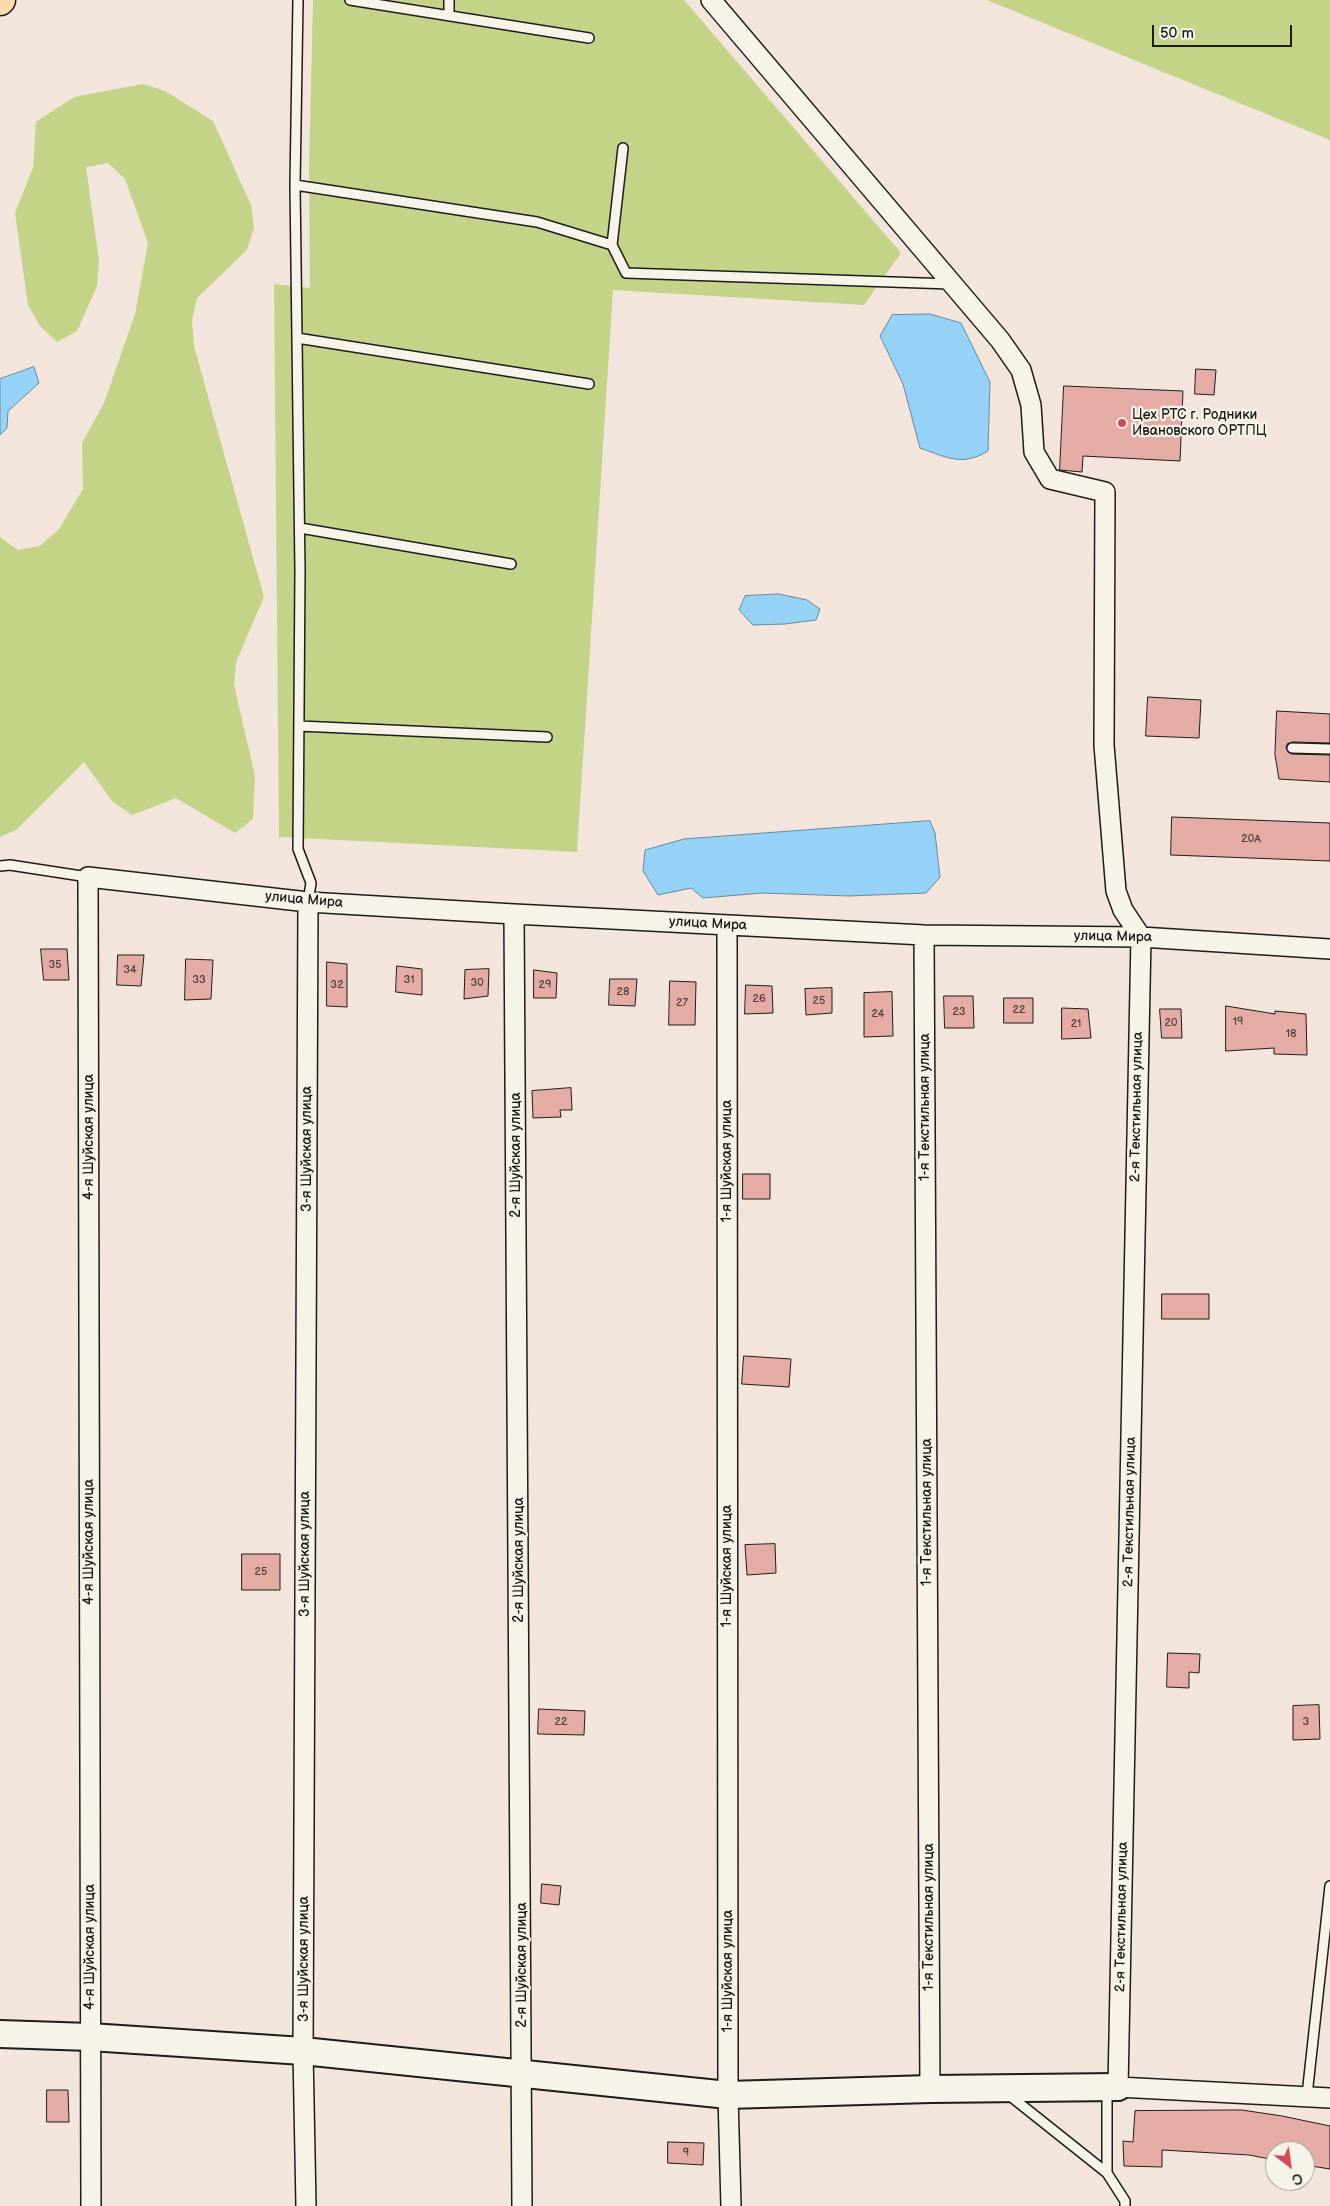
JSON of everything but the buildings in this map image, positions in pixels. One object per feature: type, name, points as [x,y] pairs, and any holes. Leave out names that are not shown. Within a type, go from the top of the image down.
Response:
[{"type":"street","points":[[711,0],[1000,340],[1021,370],[1031,405],[1034,452],[1050,479],[1105,492],[1104,745],[1116,890],[1123,910],[1141,937]]},
{"type":"street","name":"улица Мира","points":[[88,877],[308,902],[514,914],[924,935],[1141,937],[1330,949]]},
{"type":"street","name":"4-я Шуйская улица","points":[[88,877],[91,2206]]},
{"type":"street","name":"3-я Шуйская улица","points":[[306,2206],[303,2051],[308,902]]},
{"type":"street","name":"2-я Шуйская улица","points":[[514,914],[522,2206]]},
{"type":"street","name":"1-я Шуйская улица","points":[[727,925],[728,2095],[731,2206]]},
{"type":"street","name":"1-я Текстильная улица","points":[[924,935],[930,2089]]},
{"type":"street","name":"2-я Текстильная улица","points":[[1113,2087],[1141,937]]},
{"type":"street","points":[[0,2034],[90,2037],[303,2051],[728,2095],[930,2089],[1113,2087],[1307,2095],[1330,2098]]},
{"type":"lane","points":[[298,0],[295,185],[300,528],[298,849],[311,883],[308,902]]},
{"type":"lane","points":[[350,0],[589,38]]},
{"type":"lane","points":[[449,0],[449,16]]},
{"type":"lane","points":[[623,148],[612,245],[626,273],[951,284]]},
{"type":"lane","points":[[295,185],[537,222],[612,245]]},
{"type":"lane","points":[[297,338],[589,384]]},
{"type":"lane","points":[[300,528],[511,564]]},
{"type":"lane","points":[[299,726],[547,737]]},
{"type":"lane","points":[[1292,748],[1330,749]]},
{"type":"lane","points":[[0,866],[10,865],[88,877]]},
{"type":"lane","points":[[1307,2095],[1330,1886]]},
{"type":"lane","points":[[1107,2173],[1113,2087]]},
{"type":"lane","points":[[1000,2088],[1107,2173],[1126,2201],[1125,2206]]},
{"type":"green space","points":[[313,0],[684,0],[901,253],[864,305],[613,290],[577,852],[279,837],[274,284],[310,288],[309,167]]},
{"type":"green space","points":[[987,0],[1330,0],[1330,140]]},
{"type":"green space","points":[[143,84],[165,91],[213,121],[251,205],[254,228],[247,250],[197,298],[192,320],[194,346],[264,597],[236,662],[234,685],[255,776],[253,819],[235,833],[176,798],[132,815],[112,801],[84,762],[16,830],[0,837],[0,537],[18,550],[40,546],[59,529],[83,489],[82,443],[104,403],[135,314],[148,243],[125,179],[108,163],[86,167],[99,261],[97,286],[77,331],[57,342],[40,326],[28,305],[15,213],[33,168],[36,122],[74,97]]},
{"type":"water","points":[[930,314],[961,323],[990,382],[988,451],[970,459],[954,459],[920,448],[903,384],[880,336],[892,315]]},
{"type":"water","points":[[34,367],[39,383],[8,411],[7,428],[0,435],[0,379]]},
{"type":"water","points":[[779,594],[807,600],[820,609],[816,620],[785,624],[753,625],[739,610],[745,596]]},
{"type":"water","points":[[930,821],[935,833],[940,877],[926,893],[849,896],[762,893],[703,898],[691,888],[658,895],[643,871],[645,850],[684,839]]},
{"type":"place","name":"Цех РТС г. Родники Ивановского ОРТПЦ","points":[[1122,423]]}]
